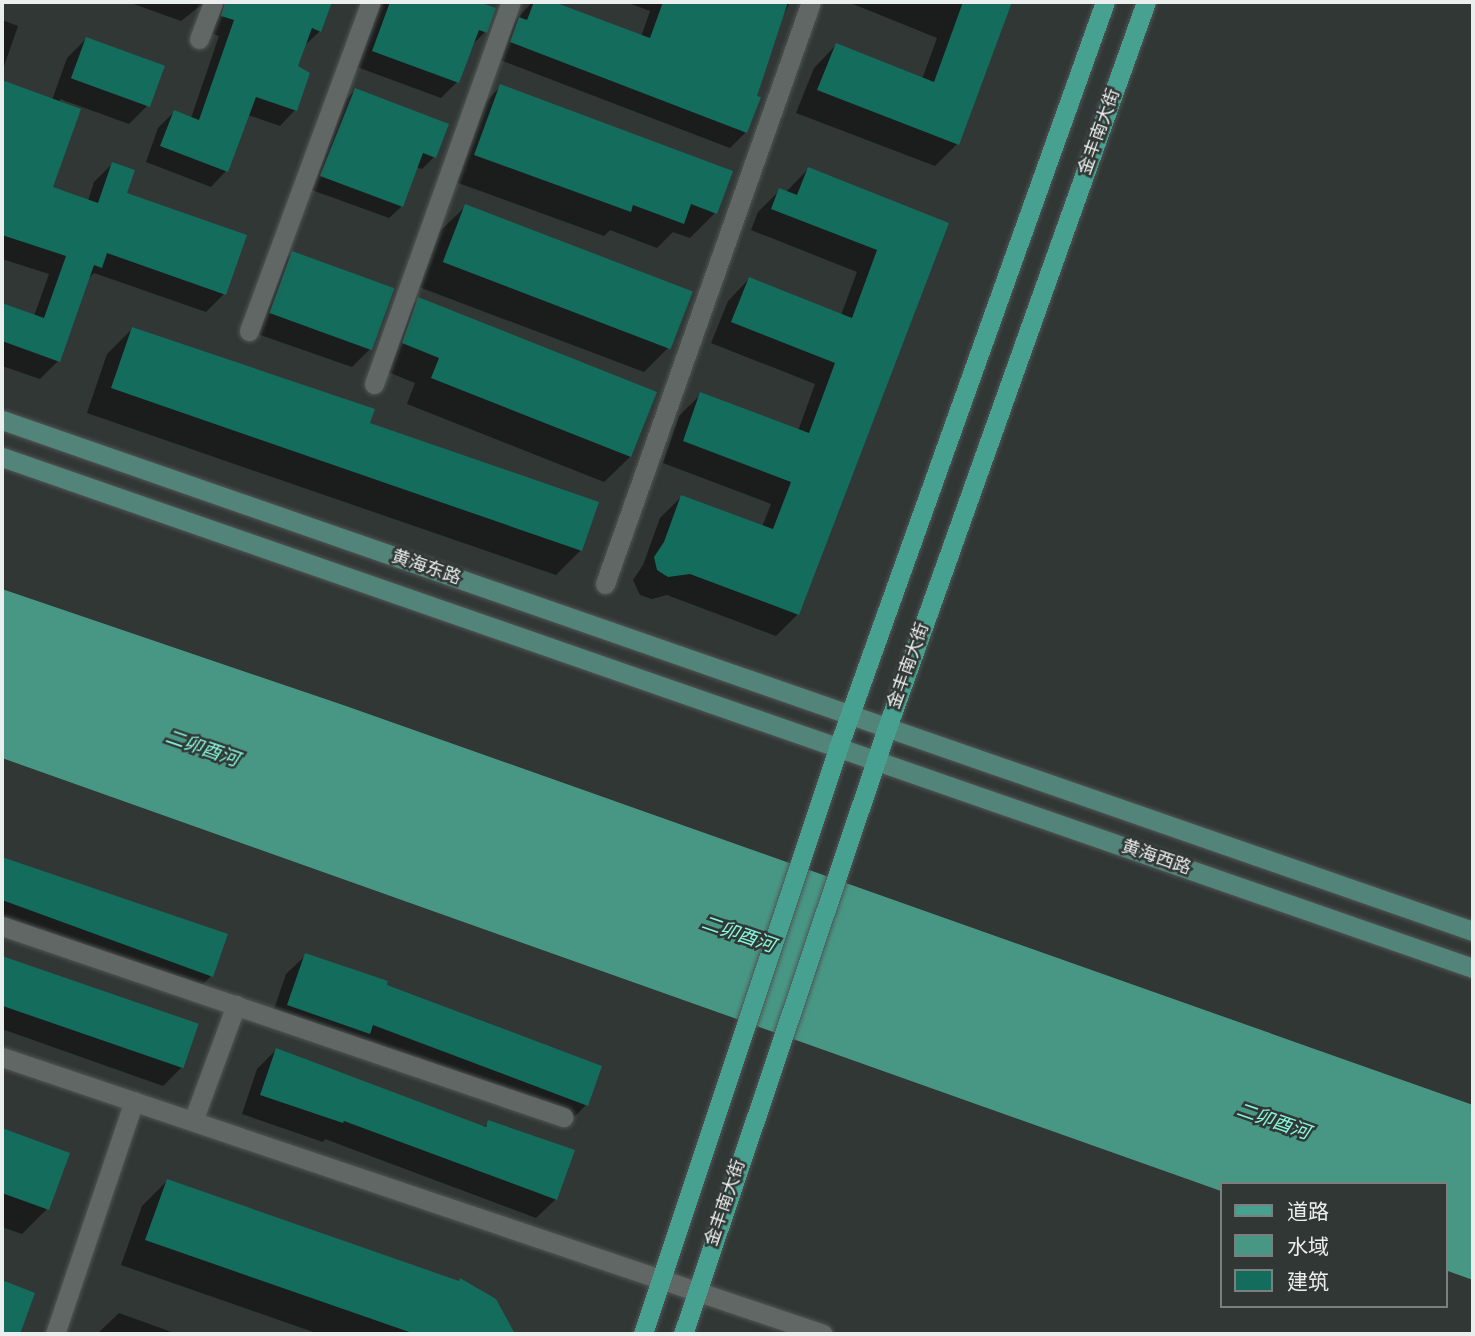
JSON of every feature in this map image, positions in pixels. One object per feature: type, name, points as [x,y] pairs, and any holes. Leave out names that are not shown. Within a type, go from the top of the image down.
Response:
[{"type":"main road","name":"金丰南大街","points":[[643,1334],[838,748],[1105,2]]},
{"type":"main road","name":"金丰南大街","points":[[683,1334],[875,761],[1146,2]]},
{"type":"main road","name":"黄海东路","points":[[2,420],[850,716]]},
{"type":"main road","name":"黄海东路","points":[[2,457],[838,748]]},
{"type":"main road","name":"黄海西路","points":[[850,716],[1473,931]]},
{"type":"main road","name":"黄海西路","points":[[838,748],[1473,968]]},
{"type":"street","points":[[199,38],[214,2]]},
{"type":"street","points":[[249,331],[370,2]]},
{"type":"street","points":[[374,384],[511,2]]},
{"type":"street","points":[[606,584],[811,2]]},
{"type":"street","points":[[2,926],[563,1117]]},
{"type":"street","points":[[193,1121],[236,1005]]},
{"type":"street","points":[[2,1057],[823,1334]]},
{"type":"street","points":[[55,1334],[134,1101]]},
{"type":"water","name":"二卯酉河","points":[[2,589],[346,706],[1473,1105],[1473,1280],[1447,1271],[1447,1182],[1220,1182],[1220,1191],[2,758]]},
{"type":"building","points":[[225,2],[332,2],[321,32],[312,28],[298,66],[310,73],[297,111],[256,97],[228,172],[160,146],[174,110],[199,120],[234,20],[221,16]]},
{"type":"building","points":[[390,2],[479,2],[496,8],[487,33],[479,30],[459,83],[372,51]]},
{"type":"building","points":[[534,2],[554,2],[650,38],[663,2],[788,2],[757,96],[761,97],[747,133],[510,42],[519,17],[527,20]]},
{"type":"building","points":[[963,2],[1012,2],[959,145],[817,90],[836,43],[934,82]]},
{"type":"building","points":[[86,37],[165,66],[150,107],[71,78]]},
{"type":"building","points":[[2,80],[81,109],[53,187],[98,203],[112,162],[135,170],[127,193],[247,235],[226,295],[107,253],[102,268],[94,265],[60,362],[2,341],[2,303],[44,318],[66,256],[2,235]]},
{"type":"building","points":[[500,84],[733,171],[717,214],[691,204],[684,224],[633,205],[631,212],[474,155]]},
{"type":"building","points":[[355,88],[449,124],[436,158],[423,153],[403,207],[320,176]]},
{"type":"building","points":[[808,167],[949,223],[799,615],[690,574],[668,577],[657,570],[654,557],[664,542],[681,495],[773,529],[791,482],[683,441],[700,392],[809,433],[835,363],[731,322],[749,277],[852,318],[877,250],[771,209],[779,188],[797,195]]},
{"type":"building","points":[[465,204],[693,291],[671,349],[443,262]]},
{"type":"building","points":[[292,251],[394,288],[372,350],[269,313]]},
{"type":"building","points":[[418,297],[657,392],[631,457],[431,378],[439,358],[402,343]]},
{"type":"building","points":[[132,327],[375,409],[370,423],[599,502],[582,551],[111,388]]},
{"type":"building","points":[[2,857],[228,934],[213,977],[2,900]]},
{"type":"building","points":[[305,953],[388,981],[387,985],[602,1066],[588,1106],[373,1025],[370,1034],[287,1005]]},
{"type":"building","points":[[2,956],[199,1024],[183,1068],[2,1006]]},
{"type":"building","points":[[276,1048],[486,1127],[488,1120],[575,1150],[557,1200],[344,1121],[343,1123],[260,1095]]},
{"type":"building","points":[[2,1128],[70,1153],[49,1210],[2,1193]]},
{"type":"building","points":[[167,1179],[459,1281],[460,1278],[496,1299],[515,1334],[415,1334],[145,1240]]},
{"type":"building","points":[[2,1280],[35,1293],[20,1334],[2,1334]]}]
